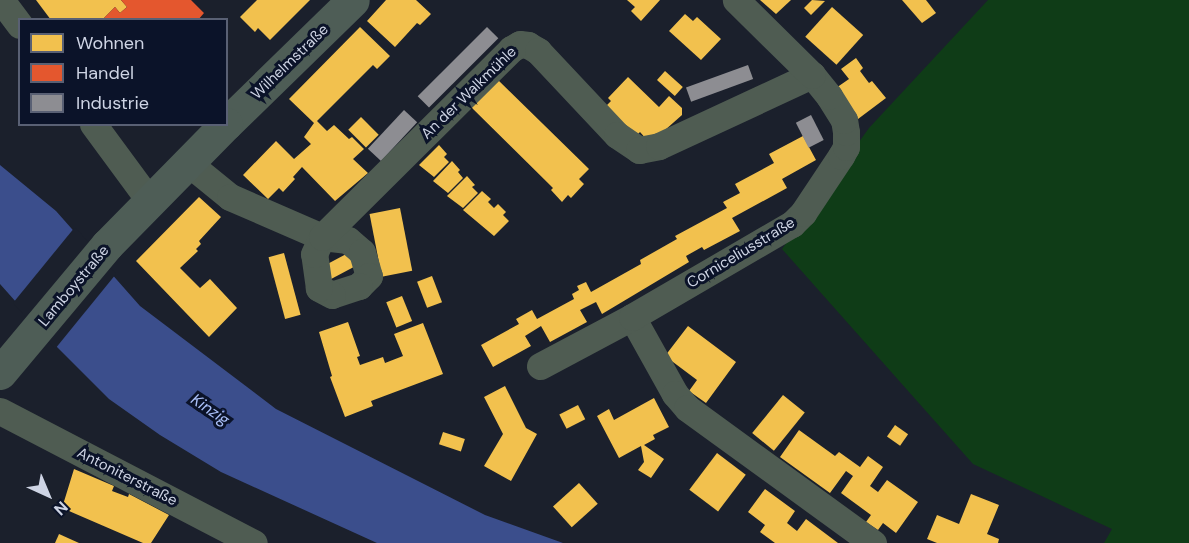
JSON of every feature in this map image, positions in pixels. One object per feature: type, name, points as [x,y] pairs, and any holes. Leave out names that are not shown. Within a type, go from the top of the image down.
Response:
[{"type":"main road","name":"Wilhelmstraße","points":[[228,122],[353,0]]},
{"type":"main road","name":"Wilhelmstraße","points":[[149,200],[224,126]]},
{"type":"main road","name":"Lamboystraße","points":[[9,362],[107,245],[149,200]]},
{"type":"street","points":[[1,0],[18,22]]},
{"type":"street","name":"Corniceliusstraße","points":[[540,366],[632,317],[778,233],[803,213],[846,147],[844,120],[812,75],[736,0]]},
{"type":"street","name":"An der Walkmühle","points":[[187,162],[230,197],[322,237],[511,49],[520,44],[528,45],[538,51],[617,135],[639,150],[659,146],[812,75]]},
{"type":"street","points":[[94,126],[149,200]]},
{"type":"street","points":[[632,317],[675,394],[687,408],[873,543]]},
{"type":"street","name":"Antoniterstraße","points":[[0,411],[255,543]]},
{"type":"green space","points":[[988,0],[1189,0],[1189,543],[1104,543],[1112,529],[973,464],[782,249],[869,128]]},
{"type":"water","name":"Kinzig","points":[[0,165],[56,211],[140,306],[276,409],[485,515],[563,543],[377,543],[221,472],[160,435],[109,399],[49,339],[0,284]]},
{"type":"pier","points":[[75,227],[116,274],[55,349],[13,303]]},
{"type":"building: Wohnen","points":[[36,0],[121,0],[127,7],[120,13],[115,7],[104,18],[50,18]]},
{"type":"building: Wohnen","points":[[257,0],[310,0],[270,40],[258,28],[255,32],[240,17]]},
{"type":"building: Wohnen","points":[[386,0],[416,0],[431,14],[420,25],[417,23],[395,47],[367,21]]},
{"type":"building: Wohnen","points":[[627,0],[660,0],[641,21],[631,11],[635,7]]},
{"type":"building: Wohnen","points":[[760,0],[791,0],[776,14]]},
{"type":"building: Wohnen","points":[[812,0],[825,1],[811,15],[804,8]]},
{"type":"building: Wohnen","points":[[902,0],[926,0],[936,13],[922,23]]},
{"type":"building: Wohnen","points":[[832,7],[863,35],[836,65],[805,37]]},
{"type":"building: Wohnen","points":[[685,14],[693,21],[697,17],[721,39],[701,60],[669,31]]},
{"type":"building: Wohnen","points":[[360,27],[390,56],[377,69],[373,65],[317,121],[327,131],[334,125],[349,139],[352,137],[364,149],[353,159],[368,173],[335,201],[302,167],[283,192],[279,188],[268,199],[243,175],[276,141],[294,159],[311,144],[304,137],[314,123],[289,99]]},
{"type":"building: Wohnen","points":[[856,58],[863,68],[860,71],[869,83],[872,81],[886,98],[858,119],[836,88],[849,79],[841,69]]},
{"type":"building: Wohnen","points":[[665,71],[683,87],[675,96],[657,80]]},
{"type":"building: Wohnen","points":[[628,77],[659,107],[669,96],[682,108],[682,115],[656,138],[648,141],[640,132],[634,138],[604,108],[611,101],[608,98]]},
{"type":"building: Wohnen","points":[[498,80],[589,169],[579,179],[584,184],[571,198],[568,195],[562,202],[551,190],[553,188],[471,107]]},
{"type":"building: Wohnen","points":[[361,117],[379,135],[366,147],[348,130]]},
{"type":"building: Wohnen","points":[[803,136],[816,160],[782,179],[787,188],[732,218],[740,231],[704,250],[702,247],[686,256],[689,262],[602,314],[596,302],[580,310],[587,322],[550,342],[541,326],[525,336],[531,346],[493,367],[481,345],[519,324],[516,319],[532,310],[537,319],[574,299],[572,294],[579,290],[577,286],[586,282],[591,292],[641,264],[640,260],[677,239],[675,236],[727,208],[723,202],[740,193],[735,184],[774,163],[769,154]]},
{"type":"building: Wohnen","points":[[439,145],[447,154],[444,157],[449,162],[434,177],[419,165]]},
{"type":"building: Wohnen","points":[[452,161],[460,170],[458,172],[463,178],[448,193],[433,181]]},
{"type":"building: Wohnen","points":[[467,176],[475,185],[472,187],[478,193],[463,208],[447,196]]},
{"type":"building: Wohnen","points":[[482,191],[491,199],[488,202],[494,208],[498,204],[506,212],[503,215],[509,221],[494,236],[463,210]]},
{"type":"building: Wohnen","points":[[199,197],[221,217],[199,241],[201,244],[196,249],[198,251],[180,268],[200,288],[210,279],[237,308],[209,337],[136,261]]},
{"type":"building: Wohnen","points":[[400,208],[412,271],[382,277],[370,214]]},
{"type":"building: Wohnen","points":[[350,252],[357,265],[329,280],[322,267]]},
{"type":"building: Wohnen","points":[[284,253],[301,315],[285,319],[269,257]]},
{"type":"building: Wohnen","points":[[432,276],[442,302],[427,308],[417,282]]},
{"type":"building: Wohnen","points":[[402,296],[412,321],[396,327],[386,302]]},
{"type":"building: Wohnen","points":[[348,322],[360,356],[357,357],[360,365],[383,357],[385,363],[403,356],[394,334],[423,323],[443,374],[371,401],[373,406],[345,417],[330,377],[332,376],[319,332]]},
{"type":"building: Wohnen","points":[[688,326],[736,362],[706,403],[689,391],[697,380],[665,356]]},
{"type":"building: Wohnen","points":[[505,386],[526,428],[537,434],[511,481],[484,466],[503,434],[484,397]]},
{"type":"building: Wohnen","points":[[783,395],[805,413],[774,451],[752,433]]},
{"type":"building: Wohnen","points":[[654,398],[669,427],[653,435],[655,439],[644,445],[664,459],[651,478],[638,470],[644,462],[641,446],[619,458],[597,416],[609,409],[614,420]]},
{"type":"building: Wohnen","points":[[578,405],[585,419],[567,429],[559,415]]},
{"type":"building: Wohnen","points":[[895,425],[908,434],[900,446],[887,436]]},
{"type":"building: Wohnen","points":[[799,430],[835,456],[839,452],[860,467],[868,456],[883,467],[870,486],[878,492],[887,480],[918,502],[896,533],[883,523],[878,530],[866,522],[871,515],[841,493],[853,476],[846,471],[830,493],[780,457]]},
{"type":"building: Wohnen","points":[[443,432],[465,439],[461,451],[439,444]]},
{"type":"building: Wohnen","points":[[717,453],[746,475],[718,511],[689,490]]},
{"type":"building: Wohnen","points":[[74,469],[114,486],[112,491],[128,497],[129,494],[169,515],[151,543],[143,543],[62,508]]},
{"type":"building: Wohnen","points":[[579,483],[598,504],[572,527],[553,506]]},
{"type":"building: Wohnen","points":[[765,489],[795,511],[787,523],[797,531],[806,519],[838,543],[775,543],[760,532],[765,525],[748,512]]},
{"type":"building: Wohnen","points":[[971,494],[999,505],[987,534],[999,539],[998,543],[937,543],[927,539],[937,515],[959,524]]},
{"type":"building: Wohnen","points":[[59,534],[79,543],[55,543]]},
{"type":"building: Handel","points":[[121,0],[191,0],[204,13],[200,18],[104,18],[115,7],[120,13],[127,7]]},
{"type":"building: Industrie","points":[[487,27],[498,38],[429,108],[418,96]]},
{"type":"building: Industrie","points":[[748,65],[753,79],[691,102],[686,88]]},
{"type":"building: Industrie","points":[[404,110],[417,122],[381,161],[368,149]]},
{"type":"building: Industrie","points":[[811,115],[824,140],[809,148],[796,123]]}]
